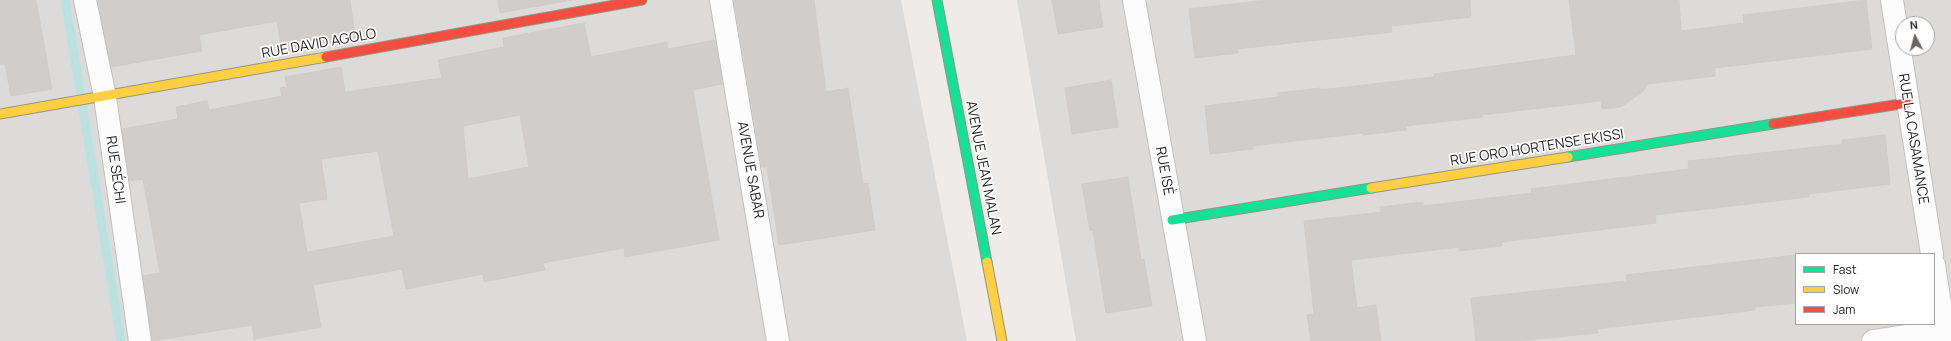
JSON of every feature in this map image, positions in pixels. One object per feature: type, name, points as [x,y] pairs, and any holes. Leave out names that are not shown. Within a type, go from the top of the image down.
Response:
[{"type":"street","name":"RUE SÉCHI","points":[[85,0],[105,97],[140,341]]},
{"type":"street","name":"RUE DAVID AGOLO","points":[[0,114],[105,97],[642,0]]},
{"type":"street","name":"AVENUE SABAR","points":[[721,0],[778,341]]},
{"type":"street","name":"AVENUE JEAN MALAN","points":[[938,0],[1002,341]]},
{"type":"street","name":"RUE ISÈ","points":[[1134,0],[1172,220],[1195,341]]},
{"type":"street","name":"RUE LA CASAMANCE","points":[[1892,0],[1907,103],[1932,253]]},
{"type":"street","name":"RUE ORO HORTENSE EKISSI","points":[[1172,220],[1907,103]]},
{"type":"street","points":[[1873,341],[1947,334],[1935,270]]},
{"type":"shaded area","points":[[0,0],[901,0],[967,341],[0,341]]},
{"type":"shaded area","points":[[1017,0],[1951,0],[1951,341],[1076,341]]},
{"type":"building","points":[[0,0],[36,0],[52,89],[11,96],[5,64],[0,64]]},
{"type":"building","points":[[98,0],[350,0],[355,35],[336,38],[337,42],[282,52],[277,21],[199,35],[202,51],[111,67]]},
{"type":"building","points":[[498,0],[572,0],[500,13]]},
{"type":"building","points":[[734,0],[814,0],[826,92],[848,88],[863,184],[868,183],[875,230],[779,245],[767,167],[762,167]]},
{"type":"building","points":[[1052,0],[1099,0],[1103,27],[1058,34]]},
{"type":"building","points":[[1267,0],[1470,0],[1471,17],[1391,26],[1392,32],[1237,49],[1238,53],[1195,58],[1189,9]]},
{"type":"building","points":[[1569,0],[1679,0],[1681,31],[1744,23],[1743,15],[1866,0],[1872,49],[1715,68],[1715,76],[1647,84],[1642,92],[1621,107],[1602,109],[1601,101],[1482,115],[1483,117],[1406,126],[1406,130],[1363,135],[1363,133],[1253,146],[1253,149],[1210,154],[1205,106],[1278,97],[1278,93],[1320,88],[1320,90],[1434,77],[1434,74],[1576,55]]},
{"type":"building","points":[[584,23],[591,57],[667,42],[668,49],[715,40],[722,84],[693,90],[719,240],[625,257],[624,248],[543,263],[545,270],[484,282],[483,274],[406,289],[402,269],[313,285],[321,327],[254,339],[252,325],[152,341],[143,276],[160,273],[143,179],[130,181],[122,129],[178,119],[176,107],[207,101],[209,110],[282,96],[280,88],[287,87],[285,77],[341,67],[345,92],[442,78],[438,60],[504,47],[503,38]],"holes":[[[520,115],[529,167],[468,179],[463,126]],[[378,151],[394,236],[307,252],[299,203],[327,199],[321,159]]]},
{"type":"building","points":[[1111,80],[1118,127],[1072,134],[1065,88]]},
{"type":"building","points":[[1885,135],[1890,184],[1809,194],[1809,197],[1655,215],[1656,223],[1502,242],[1502,246],[1459,251],[1459,247],[1351,260],[1357,308],[1376,305],[1381,341],[1311,341],[1307,315],[1314,314],[1304,221],[1381,212],[1380,207],[1423,202],[1423,206],[1532,193],[1531,189],[1689,169],[1688,161],[1843,144],[1842,140]]},
{"type":"building","points":[[1128,177],[1141,260],[1144,259],[1152,306],[1106,313],[1093,230],[1090,231],[1082,184]]},
{"type":"building","points":[[1795,255],[1795,303],[1755,307],[1755,310],[1597,329],[1598,333],[1515,341],[1476,341],[1471,298],[1627,281],[1626,275]]},
{"type":"waterway","points":[[65,0],[121,341]]},
{"type":"traffic: fast","points":[[937,0],[987,262]]},
{"type":"traffic: fast","points":[[1568,157],[1773,124]]},
{"type":"traffic: fast","points":[[1172,220],[1371,188]]},
{"type":"traffic: slow","points":[[0,114],[326,57]]},
{"type":"traffic: slow","points":[[1371,188],[1568,157]]},
{"type":"traffic: slow","points":[[987,262],[1002,341]]},
{"type":"traffic: jam","points":[[326,57],[642,0]]},
{"type":"traffic: jam","points":[[1773,124],[1907,103]]}]
